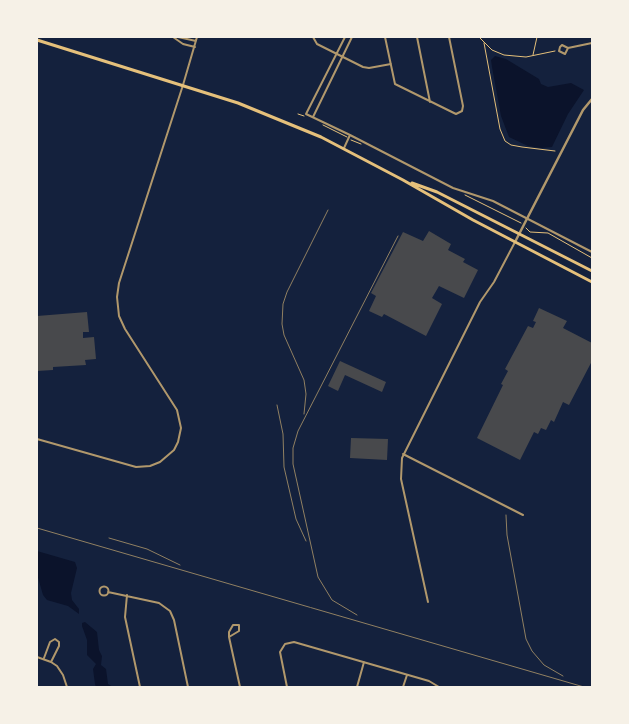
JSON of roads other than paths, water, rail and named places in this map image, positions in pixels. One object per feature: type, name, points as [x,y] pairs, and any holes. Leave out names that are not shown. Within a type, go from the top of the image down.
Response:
[{"type":"main road","points":[[37,40],[184,85],[252,109],[344,148],[473,220],[592,282]]},
{"type":"main road","points":[[403,180],[437,192],[592,271]]},
{"type":"street","points":[[173,37],[183,44],[194,47]]},
{"type":"street","points":[[178,37],[196,41]]},
{"type":"street","points":[[37,439],[136,467],[150,466],[160,462],[174,450],[178,442],[181,428],[177,410],[125,329],[119,316],[117,297],[121,276],[184,85],[196,37]]},
{"type":"street","points":[[313,37],[317,44],[366,68],[391,64]]},
{"type":"street","points":[[345,37],[306,114],[453,188],[493,201],[592,252]]},
{"type":"street","points":[[312,117],[352,37]]},
{"type":"street","points":[[385,37],[395,84],[454,114],[460,113],[463,106],[449,37]]},
{"type":"street","points":[[417,37],[430,102]]},
{"type":"street","points":[[568,48],[565,54],[559,51],[562,45],[568,48],[592,43]]},
{"type":"street","points":[[428,602],[401,479],[403,454],[480,302],[494,282],[582,110],[592,99]]},
{"type":"street","points":[[344,148],[350,135]]},
{"type":"street","points":[[403,454],[523,515]]},
{"type":"street","points":[[108,592],[106,587],[102,587],[100,590],[102,595],[106,595],[108,592],[127,595],[159,604],[167,608],[172,615],[188,687]]},
{"type":"street","points":[[127,595],[125,617],[140,687]]},
{"type":"street","points":[[229,637],[239,631],[239,625],[235,624],[231,627],[229,637],[240,687]]},
{"type":"street","points":[[44,658],[51,641],[57,640],[59,646],[51,662]]},
{"type":"street","points":[[287,687],[280,652],[282,647],[288,643],[296,642],[430,681],[439,687]]},
{"type":"street","points":[[37,656],[51,662],[64,675],[67,687]]},
{"type":"street","points":[[357,687],[364,662]]},
{"type":"street","points":[[403,687],[407,674]]},
{"type":"water","points":[[495,56],[506,59],[539,79],[541,84],[548,87],[571,83],[584,90],[568,114],[552,147],[541,148],[528,146],[509,137],[501,116],[492,67],[491,60]]},
{"type":"water","points":[[37,551],[75,562],[77,568],[71,593],[72,600],[79,609],[79,614],[68,606],[47,600],[43,595],[37,574]]},
{"type":"water","points":[[85,622],[97,632],[99,650],[102,656],[101,665],[106,669],[108,684],[113,687],[96,687],[93,669],[96,664],[87,655],[87,640],[82,626],[82,623]]},
{"type":"railway","points":[[304,414],[306,394],[304,380],[284,335],[282,324],[283,304],[287,292],[328,210]]},
{"type":"railway","points":[[357,615],[332,600],[318,577],[293,464],[293,448],[298,431],[398,236]]},
{"type":"railway","points":[[277,405],[283,434],[284,467],[296,519],[306,541]]},
{"type":"railway","points":[[506,515],[507,535],[526,639],[532,651],[544,665],[563,676]]},
{"type":"railway","points":[[37,528],[584,687]]},
{"type":"railway","points":[[109,538],[147,549],[180,565]]}]
